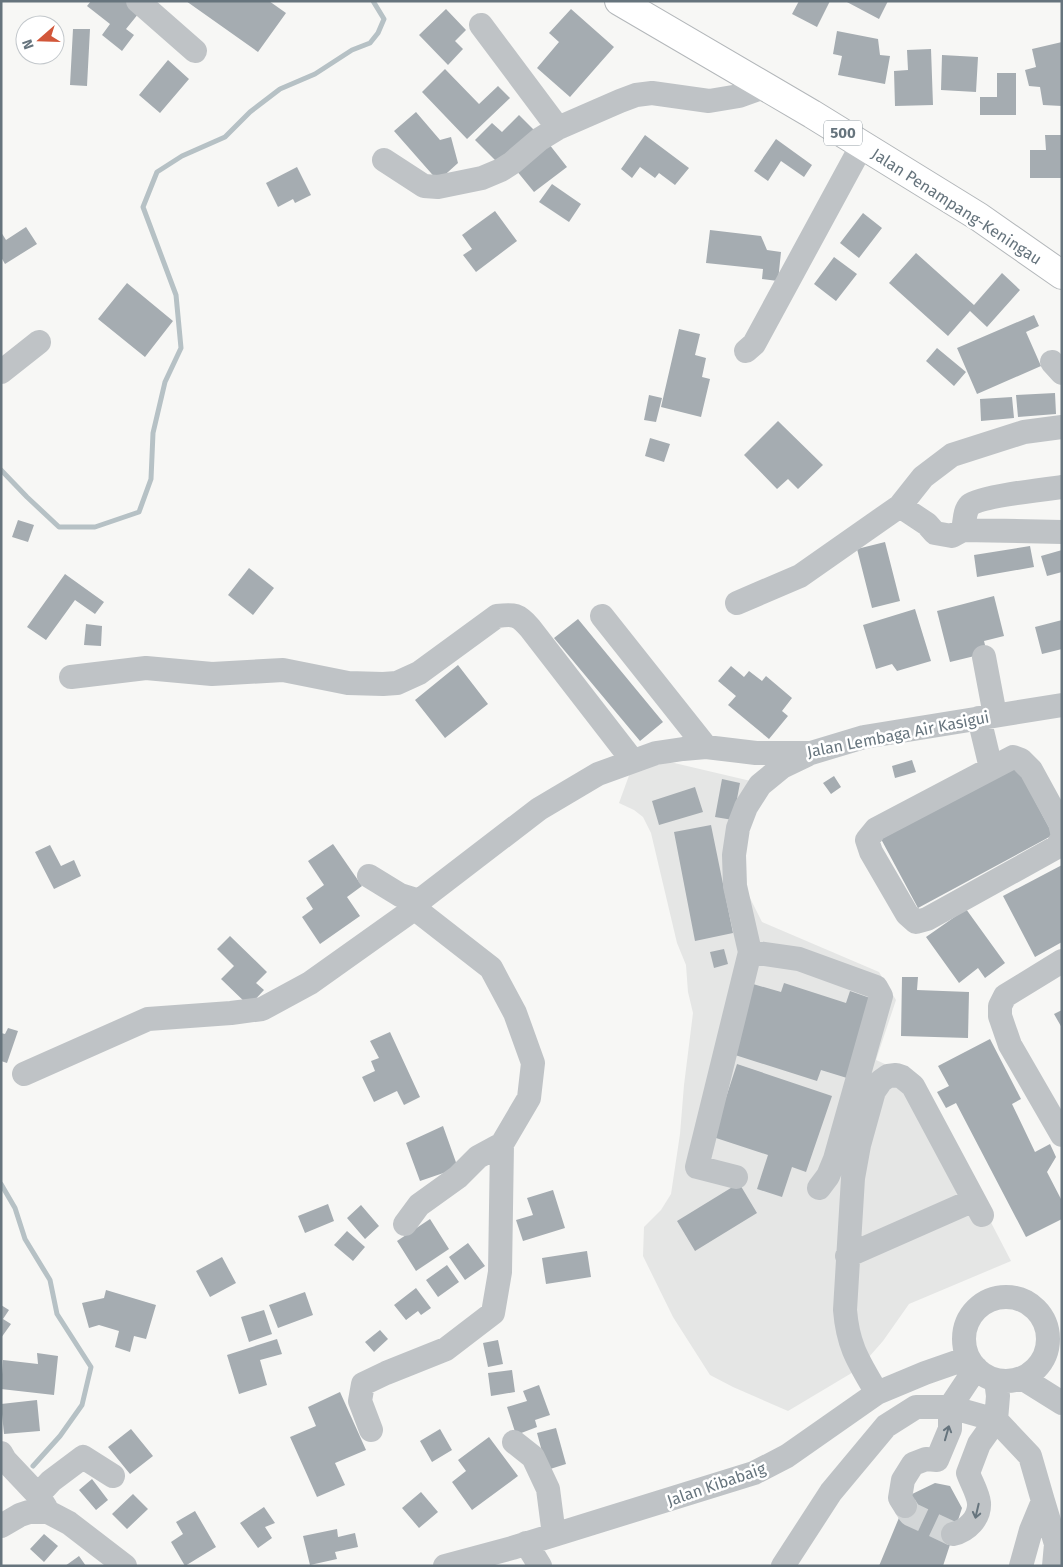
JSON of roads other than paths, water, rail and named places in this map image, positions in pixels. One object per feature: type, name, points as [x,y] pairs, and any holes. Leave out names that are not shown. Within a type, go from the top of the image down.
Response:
[{"type":"main road","name":"Jalan Penampang-Keningau","points":[[618,1],[812,114],[979,217],[1062,275]]},
{"type":"street","points":[[138,1],[195,51]]},
{"type":"street","points":[[481,25],[558,128]]},
{"type":"street","points":[[384,160],[424,186],[438,187],[492,175],[512,163],[540,139],[558,128],[636,95],[652,93],[709,102],[739,96],[764,87]]},
{"type":"street","points":[[746,351],[754,344],[862,145]]},
{"type":"street","points":[[1,372],[39,342]]},
{"type":"street","points":[[737,603],[800,576],[900,506],[923,477],[952,455],[1024,432],[1062,427]]},
{"type":"street","points":[[964,530],[966,511],[972,503],[1024,492],[1062,487]]},
{"type":"street","points":[[900,506],[927,524],[934,533],[952,536],[964,530],[1062,532]]},
{"type":"street","points":[[71,677],[146,668],[212,674],[283,670],[348,683],[398,683],[418,673],[497,616],[512,614],[521,618],[530,628],[633,761]]},
{"type":"street","points":[[602,616],[706,747]]},
{"type":"street","points":[[984,657],[992,768]]},
{"type":"street","name":"Jalan Lembaga Air Kasigui","points":[[24,1074],[148,1019],[262,1009],[310,983],[417,904],[539,809],[598,774],[633,761],[656,753],[683,748],[706,747],[756,753],[810,753],[864,737],[1062,705]]},
{"type":"street","points":[[736,1178],[697,1167],[750,952],[735,886],[734,855],[738,828],[746,807],[760,785],[782,767],[810,753]]},
{"type":"street","points":[[1062,832],[1060,822],[1031,770],[1022,760],[1013,757],[876,829],[867,840],[871,852],[907,914],[916,922],[927,919],[1057,847],[1062,838]]},
{"type":"street","points":[[369,876],[417,904],[490,968],[515,1013],[533,1063],[529,1098],[502,1144],[500,1272],[492,1313],[446,1350],[386,1372],[363,1384],[360,1401],[371,1430]]},
{"type":"street","points":[[750,952],[799,959],[876,987],[881,996],[835,1159],[828,1176],[819,1188]]},
{"type":"street","points":[[1062,961],[1005,996],[1000,1006],[1002,1022],[1010,1044],[1062,1136]]},
{"type":"street","points":[[848,1256],[978,1207],[913,1086],[902,1077],[896,1075],[888,1076],[874,1090],[859,1145],[853,1178],[848,1256],[845,1310],[846,1329],[856,1357],[877,1393]]},
{"type":"street","points":[[405,1224],[419,1205],[458,1177],[478,1157],[502,1144]]},
{"type":"street","points":[[1001,1297],[1015,1298],[1027,1302],[1038,1311],[1053,1319],[1048,1335],[1047,1349],[1042,1361],[1034,1371],[1022,1378],[1009,1382],[996,1380],[985,1376],[972,1363],[964,1345],[965,1332],[969,1319],[977,1308],[988,1301],[1001,1297]]},
{"type":"street","points":[[937,1460],[950,1429],[950,1407],[972,1363]]},
{"type":"street","name":"Jalan Kibabaig","points":[[445,1566],[520,1552],[554,1535],[754,1473],[787,1456],[877,1393],[925,1373],[972,1363]]},
{"type":"street","points":[[1022,1378],[1062,1403]]},
{"type":"street","points":[[953,1534],[962,1532],[975,1520],[979,1504],[968,1473],[978,1444],[996,1420],[998,1396],[996,1380]]},
{"type":"street","points":[[782,1566],[831,1492],[886,1426],[916,1407],[950,1407],[996,1420],[1030,1456],[1056,1544],[1054,1566]]},
{"type":"street","points":[[514,1442],[533,1457],[548,1489],[554,1535]]},
{"type":"street","points":[[1,1453],[43,1503],[125,1566]]},
{"type":"street","points":[[1,1526],[43,1503],[51,1481],[84,1456],[113,1476]]},
{"type":"street","points":[[905,1506],[900,1498],[903,1480],[913,1464],[926,1459],[937,1460],[968,1473]]},
{"type":"street","points":[[1021,1566],[1031,1530],[1043,1501]]},
{"type":"street","points":[[520,1552],[540,1566]]},
{"type":"waterway","points":[[1,470],[59,527],[95,527],[139,512],[151,479],[153,433],[165,382],[181,348],[176,295],[143,207],[157,172],[182,156],[225,137],[250,112],[280,89],[315,74],[352,50],[370,43],[378,33],[384,19],[373,1]]},
{"type":"waterway","points":[[1,1184],[15,1208],[25,1239],[50,1280],[57,1314],[91,1367],[82,1405],[60,1436],[33,1466]]},
{"type":"tunnel","points":[[905,1506],[910,1514],[953,1534]]}]
